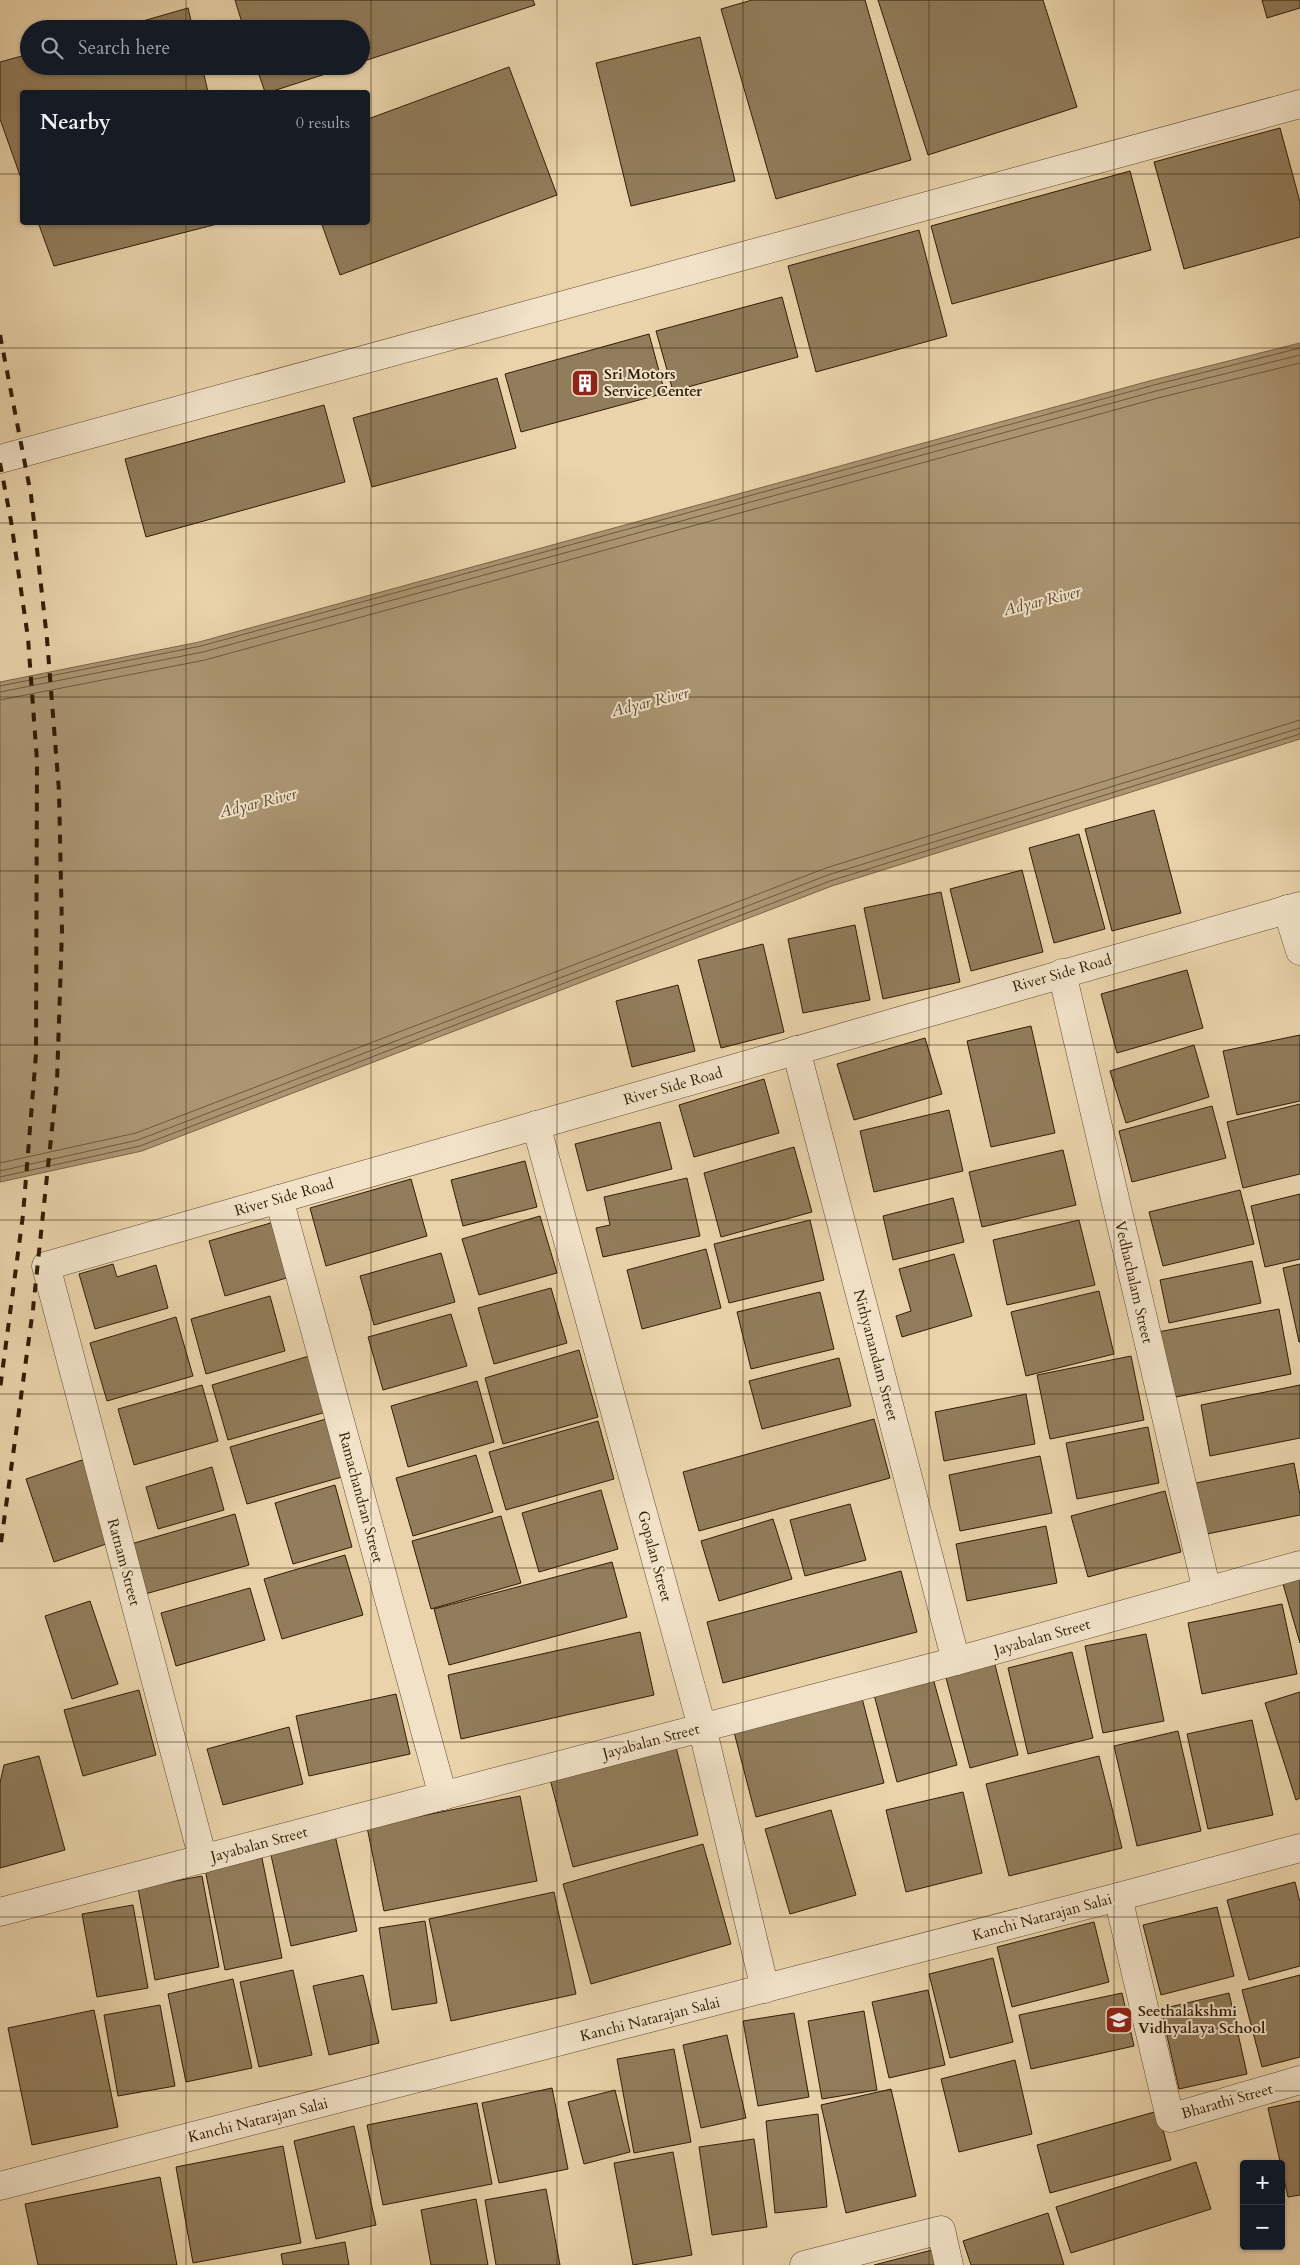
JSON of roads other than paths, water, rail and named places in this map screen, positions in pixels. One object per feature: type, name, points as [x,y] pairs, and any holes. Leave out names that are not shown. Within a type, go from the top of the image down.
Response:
[{"type":"street","points":[[0,459],[1300,104]]},
{"type":"street","points":[[1294,907],[1300,951]]},
{"type":"street","name":"River Side Road","points":[[46,1266],[1294,907]]},
{"type":"street","name":"Vedhachalam Street","points":[[1062,974],[1207,1591]]},
{"type":"street","name":"Nithyanandam Street","points":[[796,1050],[956,1661]]},
{"type":"street","name":"Gopalan Street","points":[[536,1125],[702,1727],[765,1989]]},
{"type":"street","name":"Ramachandran Street","points":[[279,1199],[443,1796]]},
{"type":"street","name":"Ratnam Street","points":[[46,1266],[203,1858]]},
{"type":"street","name":"Jayabalan Street","points":[[0,1912],[956,1661],[1300,1565]]},
{"type":"street","name":"Kanchi Natarajan Salai","points":[[0,2186],[765,1989],[1300,1848]]},
{"type":"street","name":"Bharathi Street","points":[[1118,1897],[1170,2118],[1300,2080]]},
{"type":"street","points":[[804,2265],[941,2230],[949,2265]]},
{"type":"water","name":"Adyar River","points":[[1300,343],[1300,739],[832,886],[142,1151],[0,1182],[0,682],[199,642],[1153,380]]},
{"type":"railway","points":[[0,335],[31,495],[47,639],[59,791],[62,930],[57,1081],[33,1309],[0,1550]]},
{"type":"railway","points":[[0,463],[11,521],[28,638],[37,761],[36,1054],[23,1215],[0,1389]]},
{"type":"place","name":"Sri Motors Service Center","points":[[585,383]]},
{"type":"place","name":"Seethalakshmi Vidhyalaya School","points":[[1119,2020]]}]
